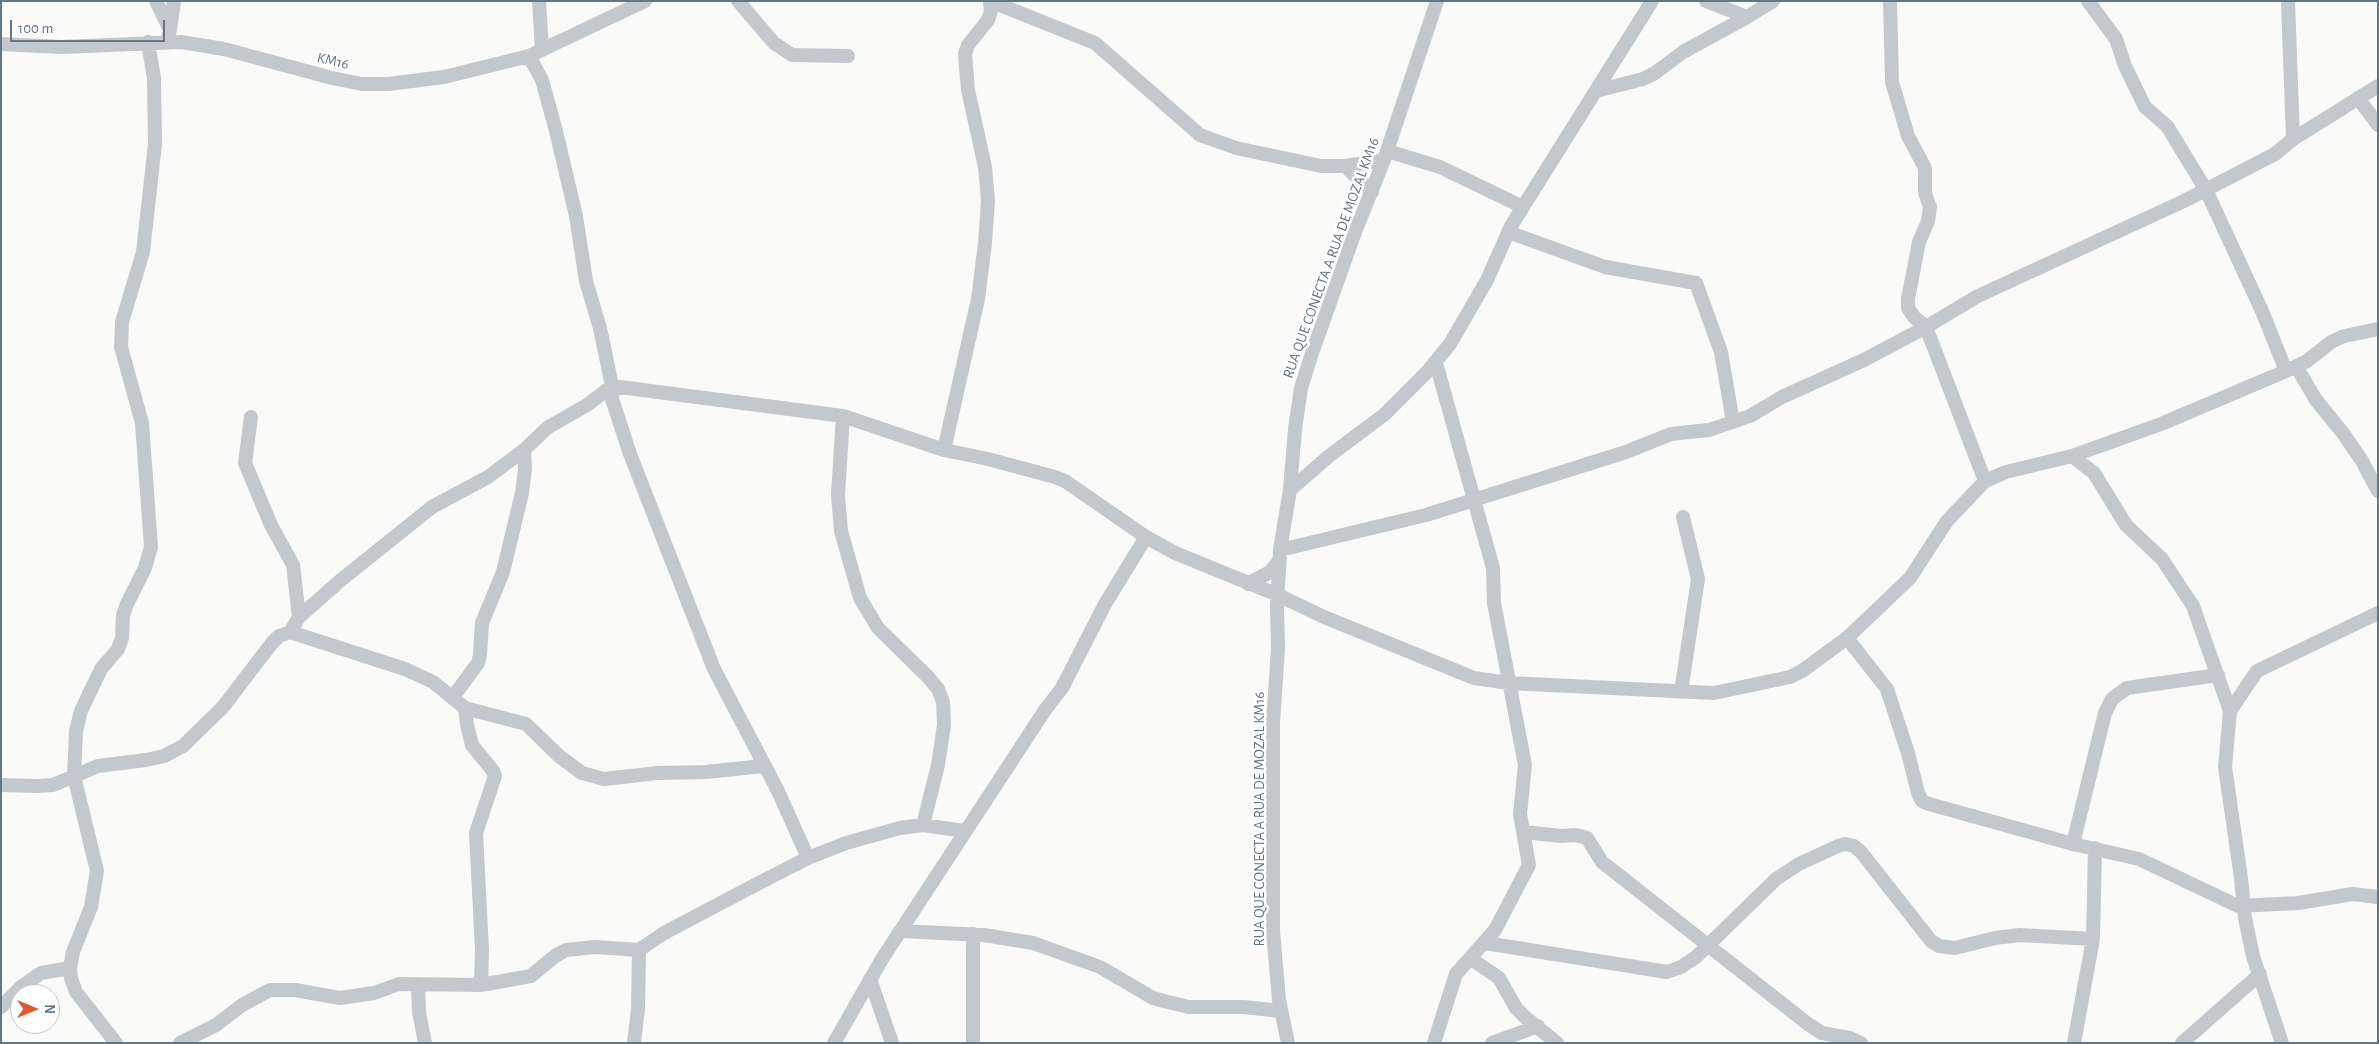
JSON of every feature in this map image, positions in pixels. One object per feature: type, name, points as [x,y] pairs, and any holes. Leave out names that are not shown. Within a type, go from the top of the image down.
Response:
[{"type":"street","points":[[156,1],[168,35]]},
{"type":"street","points":[[168,35],[174,1]]},
{"type":"street","points":[[539,1],[542,50]]},
{"type":"street","name":"KM16","points":[[1,44],[62,46],[148,42],[168,35],[332,78],[362,84],[388,84],[444,77],[529,56],[645,1]]},
{"type":"street","points":[[738,1],[774,43],[792,55],[848,56]]},
{"type":"street","points":[[944,450],[978,300],[985,243],[988,202],[985,168],[968,90],[965,54],[968,46],[988,20],[991,11],[990,1],[1095,42],[1200,135],[1255,153],[1320,166],[1345,166],[1386,155],[1447,170],[1523,207]]},
{"type":"street","name":"RUA QUE CONECTA A RUA DE MOZAL KM16","points":[[1288,1043],[1281,1011],[1273,931],[1273,723],[1278,648],[1279,556],[1290,490],[1295,429],[1301,388],[1355,232],[1386,155],[1437,1]]},
{"type":"street","points":[[1290,490],[1329,456],[1385,414],[1436,362],[1450,344],[1487,280],[1508,232],[1652,1]]},
{"type":"street","points":[[1706,1],[1747,17]]},
{"type":"street","points":[[1596,91],[1643,79],[1655,73],[1683,52],[1772,1]]},
{"type":"street","points":[[1890,1],[1892,82],[1908,136],[1925,168],[1925,194],[1930,207],[1930,216],[1919,242],[1907,303],[1914,317],[1926,327],[1985,481]]},
{"type":"street","points":[[2088,1],[2116,39],[2125,66],[2145,107],[2166,126],[2206,190],[2291,369],[2343,433],[2362,461],[2378,491]]},
{"type":"street","points":[[2288,1],[2293,139]]},
{"type":"street","points":[[116,1043],[76,992],[71,978],[70,968],[78,936],[91,907],[96,882],[94,859],[74,776],[76,731],[81,711],[101,669],[118,649],[122,638],[123,615],[145,568],[151,547],[142,423],[122,348],[122,322],[143,252],[154,153],[154,78],[148,42]]},
{"type":"street","points":[[529,56],[542,80],[556,131],[576,216],[586,281],[600,328],[612,386],[612,399],[630,454],[714,670],[763,766],[778,791],[808,858]]},
{"type":"street","points":[[1248,584],[1270,572],[1279,556],[1473,500],[1626,452],[1671,434],[1709,430],[1734,422],[1926,327],[1978,296],[2206,190],[2276,154],[2293,139],[2378,86]]},
{"type":"street","points":[[2358,98],[2378,125]]},
{"type":"street","points":[[1345,166],[1372,192]]},
{"type":"street","points":[[1508,232],[1605,268],[1696,283],[1721,352],[1734,422]]},
{"type":"street","points":[[290,632],[299,617],[340,580],[432,507],[488,477],[524,450],[547,428],[586,405],[612,386],[844,416],[944,450],[988,459],[1065,481],[1146,537],[1175,553],[1278,595],[1316,614],[1474,678],[1509,683],[1714,692],[1790,677],[1802,671],[1847,638],[1910,578],[1947,521],[1985,481],[2006,472],[2072,456],[2161,424],[2291,369],[2344,336],[2378,329]]},
{"type":"street","points":[[1434,1043],[1456,974],[1495,930],[1529,865],[1520,814],[1525,764],[1494,603],[1493,568],[1436,362]]},
{"type":"street","points":[[844,416],[838,495],[841,531],[860,598],[878,628],[928,677],[938,689],[943,702],[943,733],[923,825]]},
{"type":"street","points":[[251,417],[245,463],[271,525],[293,565],[299,617]]},
{"type":"street","points":[[453,697],[478,662],[482,623],[503,572],[522,492],[525,469],[524,450]]},
{"type":"street","points":[[2072,456],[2094,473],[2126,525],[2162,559],[2193,606],[2230,711],[2226,767],[2244,906],[2253,956],[2282,1043]]},
{"type":"street","points":[[1681,692],[1698,579],[1683,517]]},
{"type":"street","points":[[834,1043],[900,930],[964,831],[1062,688],[1105,604],[1146,537]]},
{"type":"street","points":[[2230,711],[2243,689],[2257,671],[2264,666],[2291,656],[2344,628],[2378,613]]},
{"type":"street","points":[[1,784],[53,785],[98,766],[164,756],[183,746],[222,707],[272,642],[279,636],[290,632],[405,668],[433,682],[465,708],[526,724],[559,756],[582,773],[604,779],[657,773],[706,772],[763,766]]},
{"type":"street","points":[[1847,638],[1887,689],[1922,801],[1954,812],[2073,844],[2139,859],[2226,901],[2244,906],[2298,903],[2353,894],[2378,897]]},
{"type":"street","points":[[2073,844],[2105,713],[2112,699],[2127,688],[2219,680],[2243,689]]},
{"type":"street","points":[[465,708],[472,745],[495,776],[476,833],[482,950],[481,986]]},
{"type":"street","points":[[180,1043],[216,1025],[242,1005],[270,990],[295,990],[340,998],[374,993],[400,984],[481,986],[530,976],[555,956],[566,950],[595,947],[639,950],[664,933],[808,858],[846,843],[900,828],[923,825],[964,831]]},
{"type":"street","points":[[1524,832],[1561,836],[1576,834],[1587,838],[1602,862],[1822,1033],[1850,1038],[1861,1043]]},
{"type":"street","points":[[1485,943],[1667,972],[1681,967],[1708,946],[1776,879],[1799,864],[1845,844],[1854,846],[1861,852],[1931,942],[1939,946],[1955,948],[1994,938],[2020,935],[2093,939]]},
{"type":"street","points":[[2074,1043],[2093,939],[2095,848]]},
{"type":"street","points":[[900,930],[973,934],[1032,943],[1100,967],[1153,998],[1189,1006],[1243,1007],[1281,1011]]},
{"type":"street","points":[[973,934],[973,1043]]},
{"type":"street","points":[[634,1043],[638,1009],[639,950]]},
{"type":"street","points":[[1470,958],[1499,978],[1516,1008],[1557,1043]]},
{"type":"street","points":[[1,1007],[21,987],[42,973],[70,968]]},
{"type":"street","points":[[2182,1043],[2260,974]]},
{"type":"street","points":[[870,979],[892,1043]]},
{"type":"street","points":[[418,984],[419,1012],[425,1043]]},
{"type":"street","points":[[1492,1043],[1538,1026]]}]
